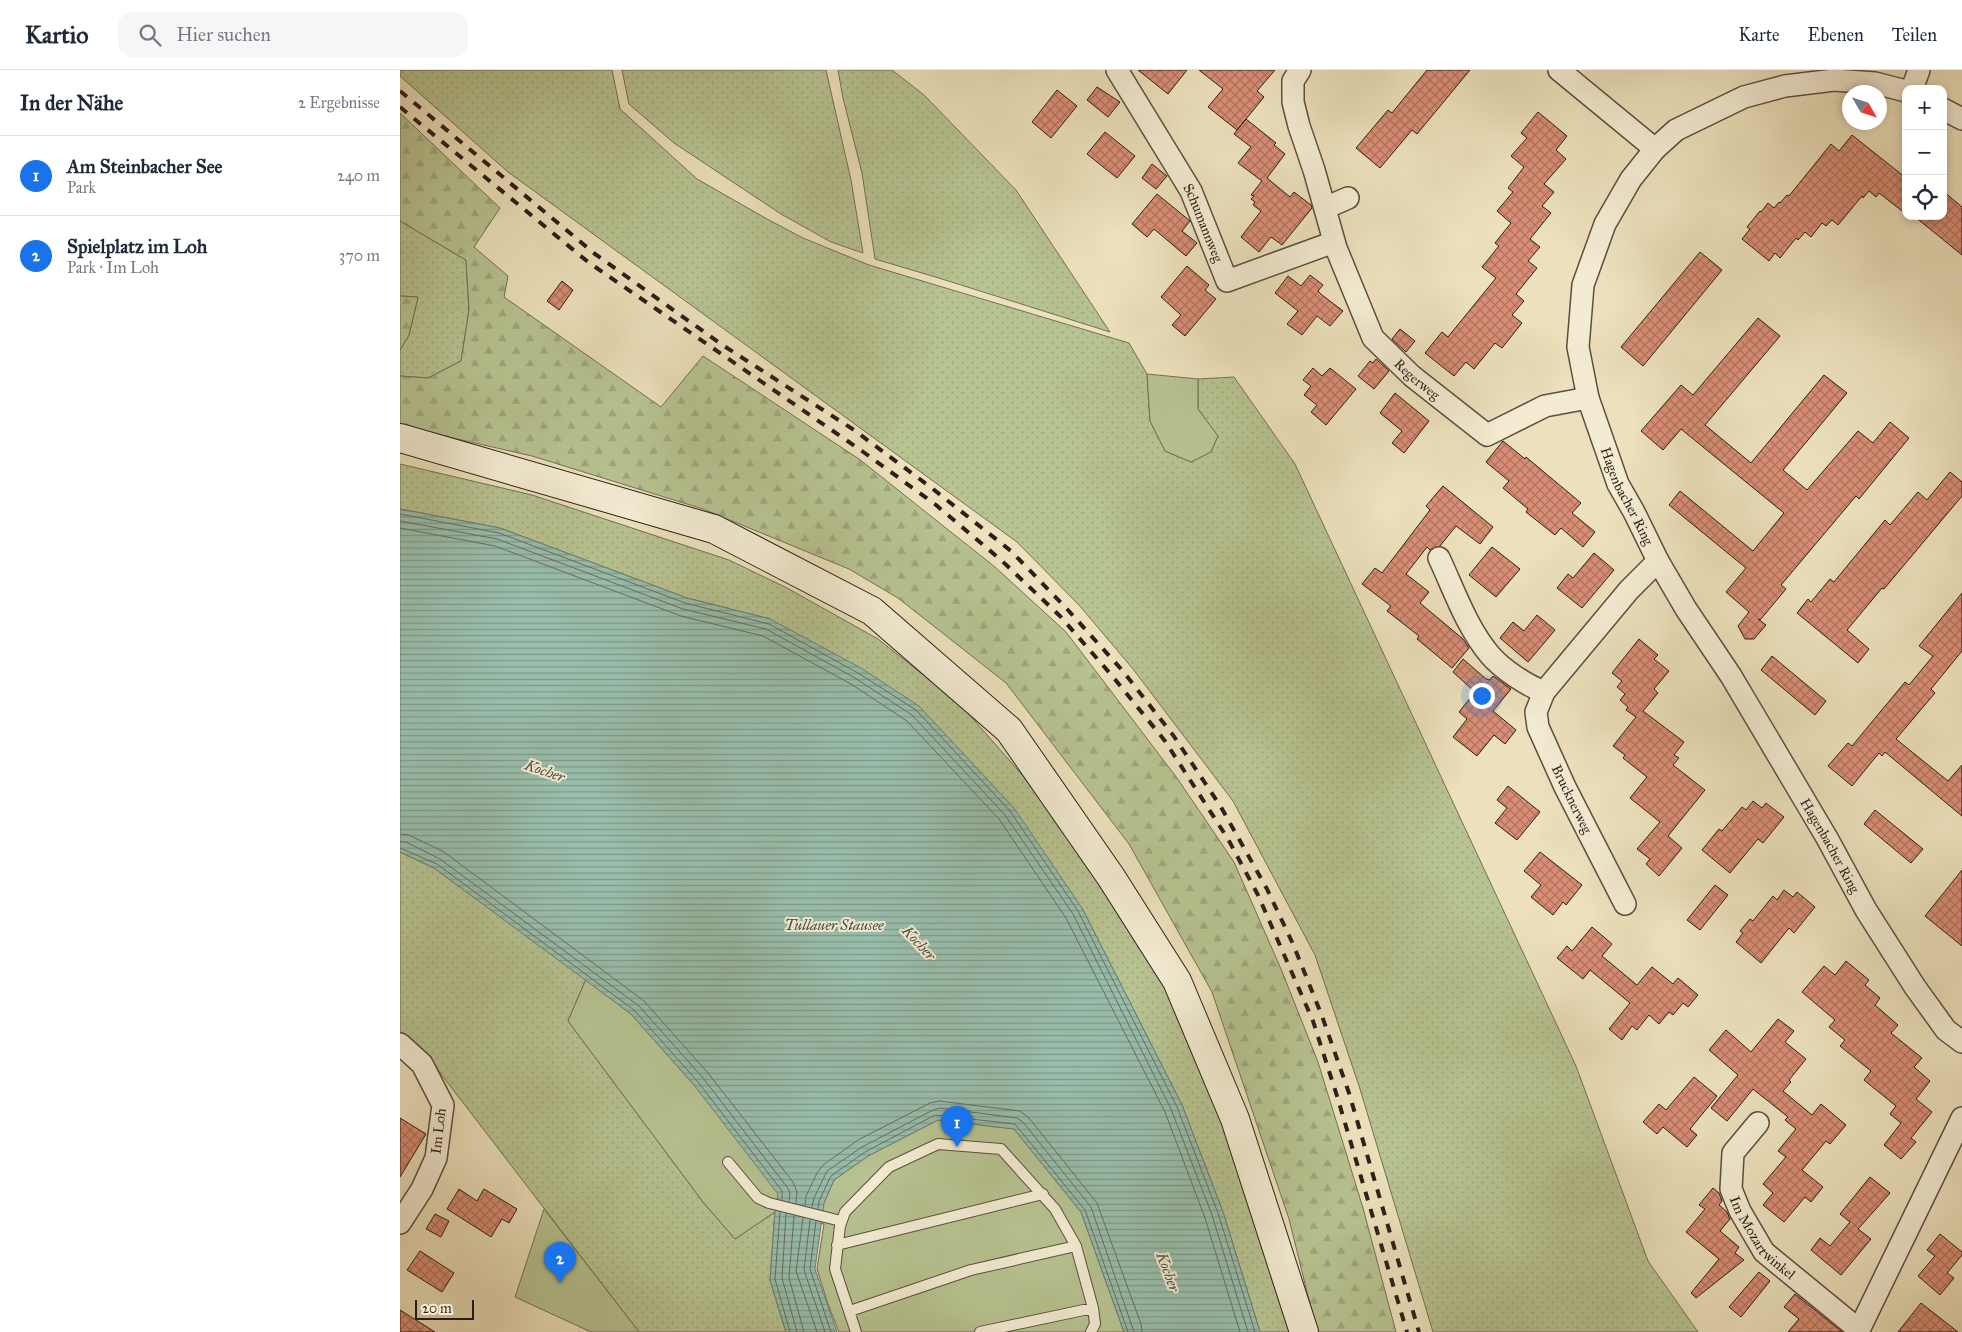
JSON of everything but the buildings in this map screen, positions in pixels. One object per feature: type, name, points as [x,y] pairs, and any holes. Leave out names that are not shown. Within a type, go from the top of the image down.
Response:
[{"type":"street","name":"Schumannweg","points":[[1116,70],[1191,192],[1228,281],[1334,242]]},
{"type":"street","name":"Regerweg","points":[[1300,70],[1293,81],[1293,102],[1334,242],[1351,288],[1373,338],[1412,376],[1487,435],[1545,406],[1588,398]]},
{"type":"street","points":[[1559,70],[1655,149]]},
{"type":"street","points":[[1913,85],[1918,70]]},
{"type":"street","name":"Hagenbacher Ring","points":[[1902,90],[1874,84],[1834,80],[1784,86],[1744,97],[1680,126],[1655,149],[1631,179],[1605,224],[1583,285],[1578,348],[1588,398],[1618,484],[1658,561],[1686,609],[1731,676],[1827,838],[1866,910],[1915,987],[1946,1030],[1962,1042]]},
{"type":"street","points":[[1947,111],[1962,119]]},
{"type":"street","points":[[1325,208],[1348,198]]},
{"type":"street","points":[[400,438],[714,529],[872,611],[1010,730],[1111,877],[1177,981],[1235,1119],[1304,1332]]},
{"type":"street","points":[[1439,558],[1468,622],[1490,655],[1528,686],[1544,692]]},
{"type":"street","name":"Brucknerweg","points":[[1625,904],[1565,787],[1538,727],[1536,712],[1544,692],[1629,590],[1658,561]]},
{"type":"street","name":"Im Loh","points":[[400,1044],[422,1064],[443,1105],[436,1158],[422,1189],[400,1223]]},
{"type":"street","name":"Im Mozartwinkel","points":[[1758,1123],[1733,1153],[1731,1189],[1740,1211],[1764,1252],[1858,1331],[1962,1118]]},
{"type":"lane","points":[[856,1332],[835,1269],[841,1221],[845,1212],[890,1167],[938,1144],[1002,1149],[1043,1194],[1055,1209],[1076,1246],[1093,1308],[1095,1324],[1091,1332]]},
{"type":"lane","points":[[728,1162],[758,1198],[769,1203],[841,1221]]},
{"type":"lane","points":[[837,1245],[1043,1194]]},
{"type":"lane","points":[[850,1311],[972,1270],[1076,1246]]},
{"type":"lane","points":[[980,1332],[1093,1308]]},
{"type":"green space","points":[[400,70],[612,70],[620,109],[697,179],[767,219],[803,238],[869,265],[1129,343],[1147,374],[1150,421],[1165,451],[1191,462],[1211,452],[1218,436],[1198,409],[1198,379],[1234,377],[1295,464],[1576,1066],[1648,1261],[1698,1332],[1433,1332],[1360,1089],[1315,955],[1233,801],[1133,669],[1079,605],[1017,542],[508,172],[400,76]]},
{"type":"green space","points":[[622,70],[826,70],[851,180],[863,253],[831,242],[781,214],[674,143],[629,104]]},
{"type":"green space","points":[[838,70],[892,70],[924,95],[1016,190],[1110,332],[875,259],[862,173]]},
{"type":"green space","points":[[400,113],[500,208],[474,247],[508,276],[504,297],[661,407],[703,356],[859,459],[995,567],[1066,632],[1177,778],[1234,862],[1281,969],[1318,1062],[1363,1208],[1396,1332],[1317,1332],[1289,1219],[1212,992],[1129,844],[1006,683],[898,598],[849,569],[703,509],[532,456],[400,426],[400,376],[428,378],[461,361],[469,310],[466,260],[400,221]]},
{"type":"green space","points":[[400,221],[466,260],[469,310],[461,361],[428,378],[400,376],[400,350],[409,335],[418,297],[400,296]]},
{"type":"green space","points":[[400,296],[418,297],[409,335],[400,350]]},
{"type":"green space","points":[[1147,374],[1198,379],[1198,409],[1218,436],[1211,452],[1191,462],[1165,451],[1150,421]]},
{"type":"green space","points":[[400,464],[532,495],[729,560],[787,588],[878,639],[960,704],[1024,777],[1065,834],[1181,1007],[1296,1332],[1260,1332],[1223,1212],[1182,1105],[1082,908],[770,619],[687,598],[500,528],[400,509]]},
{"type":"green space","points":[[400,852],[434,868],[586,979],[568,1021],[703,1202],[735,1239],[775,1212],[770,1280],[786,1332],[639,1332],[431,1061],[400,1034]]},
{"type":"green space","points":[[586,979],[631,1014],[694,1085],[824,1203],[834,1180],[868,1156],[938,1120],[1014,1129],[1081,1212],[1124,1332],[839,1332],[817,1269],[824,1224],[775,1212],[735,1239],[703,1202],[568,1021]]},
{"type":"green space","points":[[544,1209],[639,1332],[591,1332],[515,1297]]},
{"type":"water","name":"Tullauer Stausee","points":[[400,509],[500,528],[687,598],[770,619],[861,668],[919,706],[1014,808],[1082,908],[1182,1105],[1223,1212],[1260,1332],[1124,1332],[1081,1212],[1014,1129],[938,1120],[868,1156],[834,1180],[824,1203],[815,1269],[837,1332],[786,1332],[770,1280],[778,1194],[694,1085],[631,1014],[434,868],[400,852]]},
{"type":"railway","points":[[400,91],[595,254],[721,344],[854,430],[1011,551],[1122,670],[1173,735],[1221,807],[1267,889],[1293,944],[1322,1016],[1349,1093],[1419,1332]]},
{"type":"railway","points":[[400,107],[588,262],[862,451],[936,505],[1001,560],[1060,616],[1114,678],[1165,741],[1228,839],[1258,895],[1313,1021],[1407,1332]]},
{"type":"place","name":"Am Steinbacher See","points":[[957,1147]]},
{"type":"place","name":"Spielplatz im Loh","points":[[560,1283]]},
{"type":"water label","name":"Kocher","points":[[545,771]]},
{"type":"water label","name":"Kocher","points":[[919,943]]},
{"type":"water label","name":"Kocher","points":[[1168,1272]]}]
